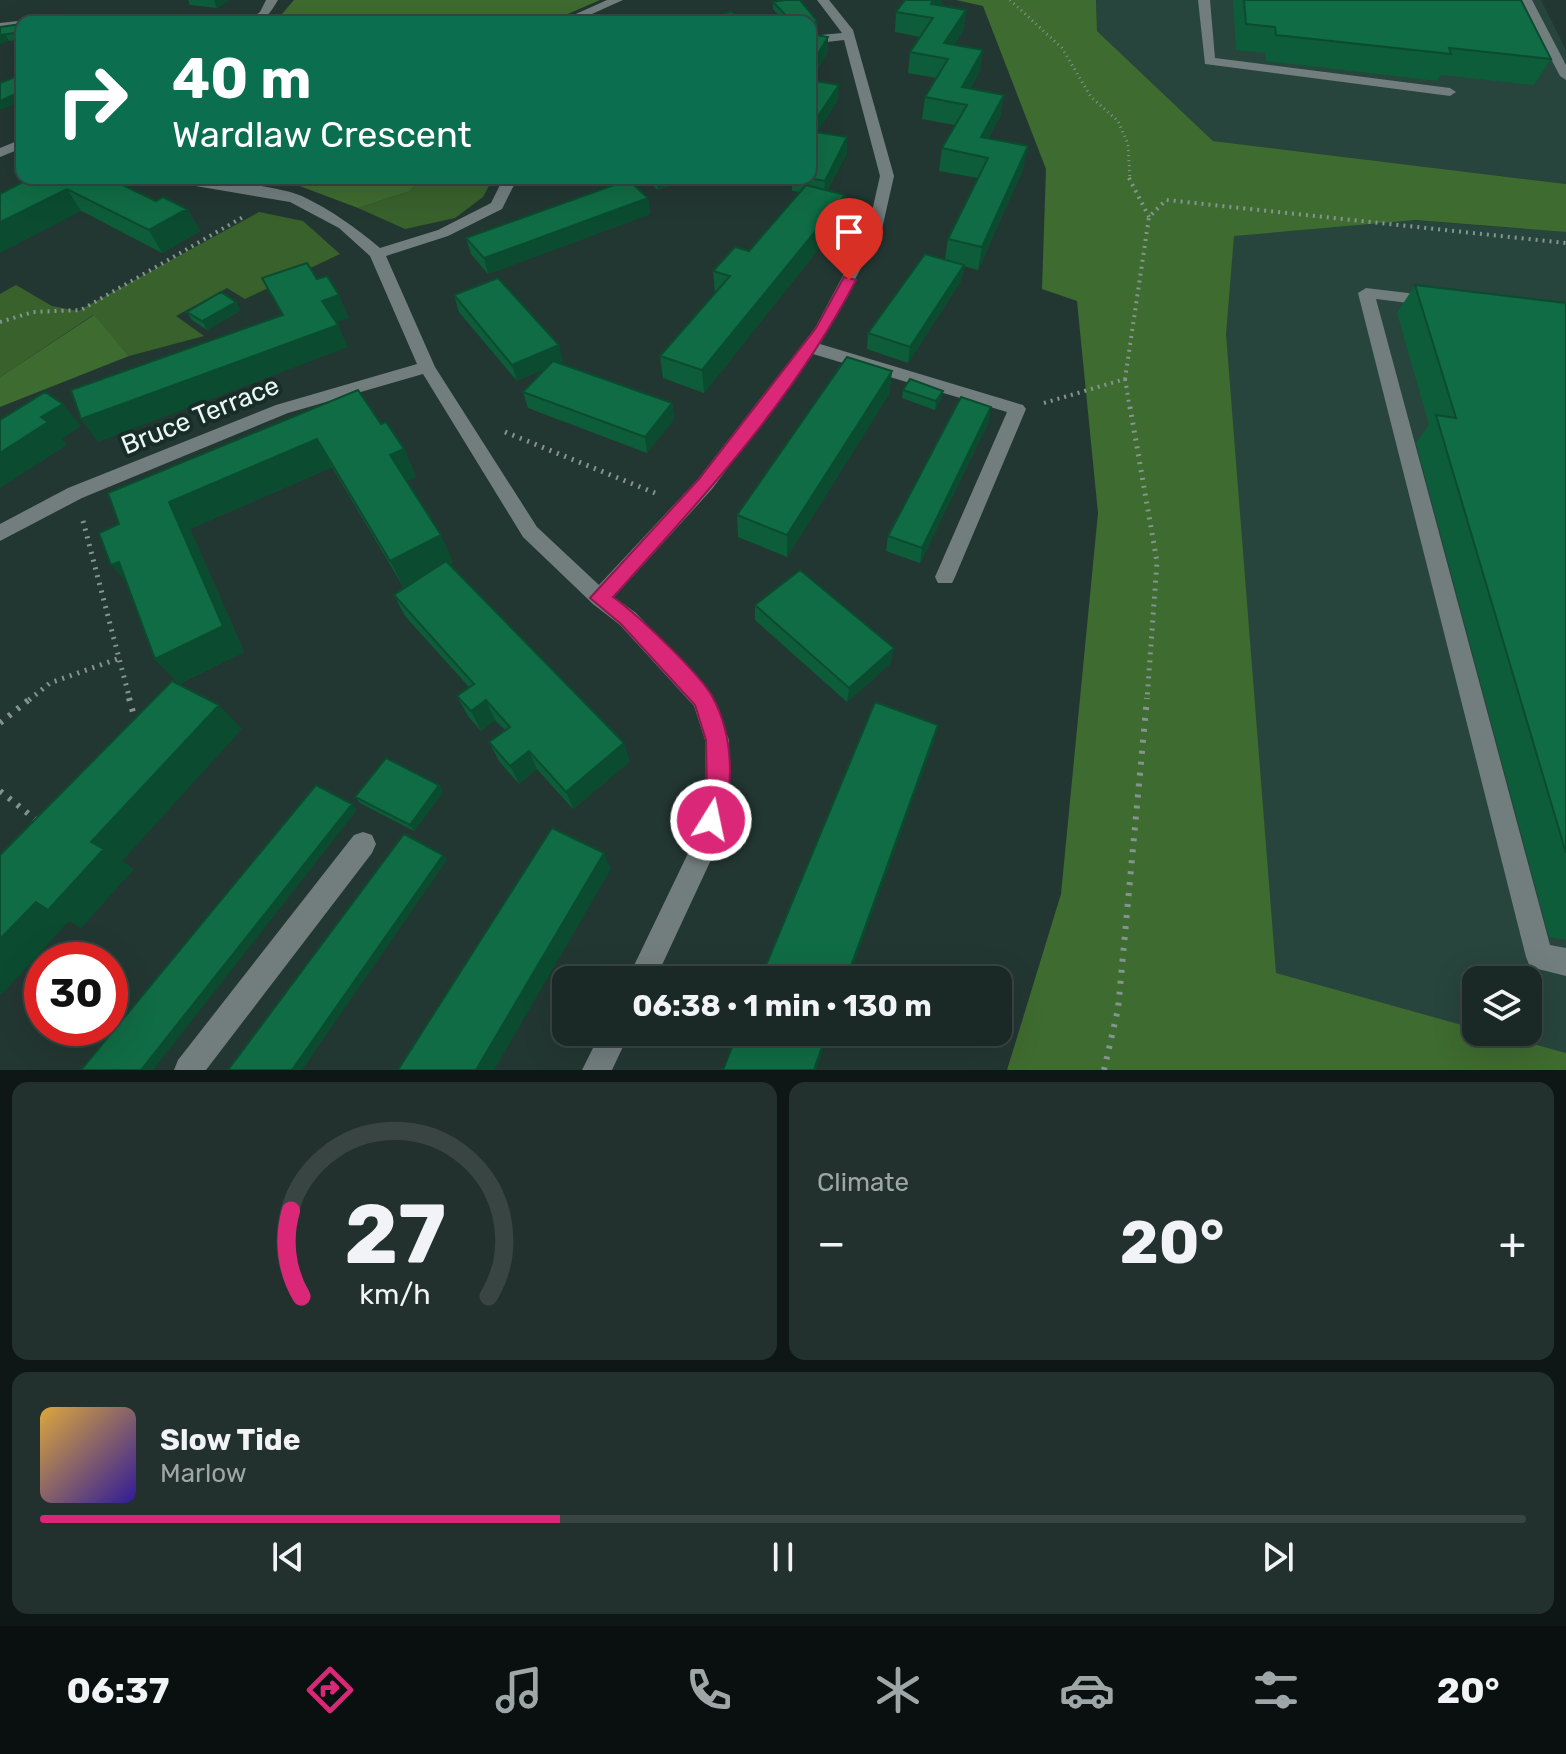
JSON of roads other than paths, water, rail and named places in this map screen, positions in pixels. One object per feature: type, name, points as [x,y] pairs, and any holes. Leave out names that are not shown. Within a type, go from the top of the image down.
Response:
[{"type":"street","points":[[578,16],[617,0]]},
{"type":"street","points":[[600,598],[684,506],[810,347],[875,229],[887,176],[849,36],[823,0]]},
{"type":"street","points":[[1204,0],[1209,61],[1450,92]]},
{"type":"street","points":[[1526,0],[1566,76]]},
{"type":"street","points":[[816,39],[849,36]]},
{"type":"street","points":[[213,184],[281,194],[344,225],[377,254],[427,367],[530,532],[600,598],[628,619],[703,700],[717,740],[718,792],[704,847],[648,966]]},
{"type":"street","points":[[377,254],[443,233],[497,206],[508,184]]},
{"type":"street","points":[[1458,305],[1366,293],[1540,957],[1566,962]]},
{"type":"street","points":[[810,347],[1017,409],[945,577]]},
{"type":"street","name":"Bruce Terrace","points":[[0,533],[75,493],[282,409],[427,367]]},
{"type":"street","points":[[188,1070],[363,844]]},
{"type":"street","points":[[596,1070],[609,1046]]}]
